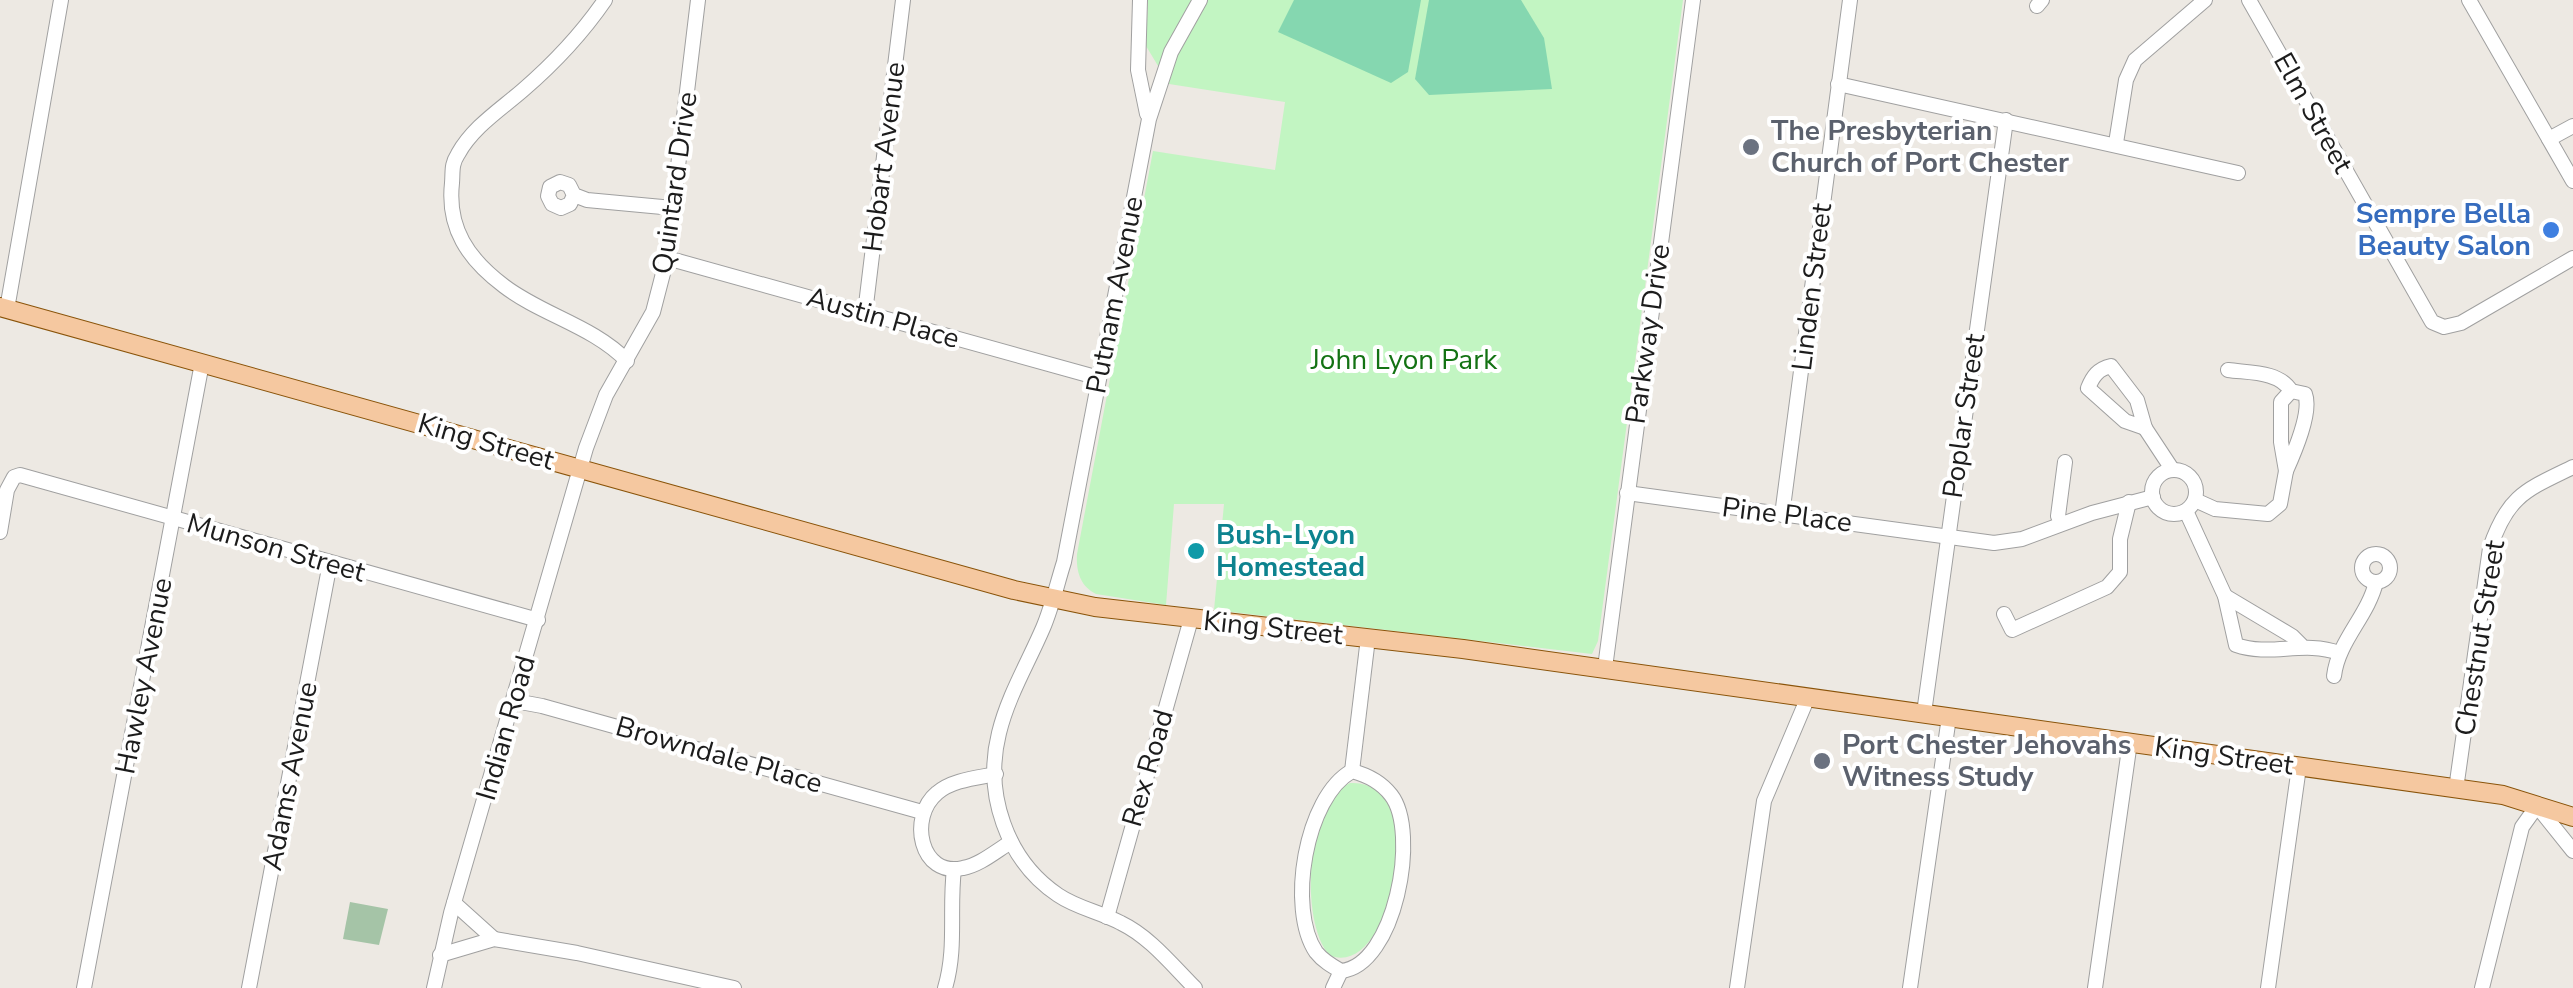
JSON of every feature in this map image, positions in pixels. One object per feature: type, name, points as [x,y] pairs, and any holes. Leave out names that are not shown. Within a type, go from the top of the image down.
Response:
[{"type":"main road","name":"King Street","points":[[3,308],[1095,607],[1368,638],[1808,696],[2503,796],[2573,816]]},
{"type":"street","points":[[3,308],[61,0]]},
{"type":"street","points":[[605,0],[526,87],[471,134],[451,166],[450,198],[457,235],[505,287],[614,348],[627,361]]},
{"type":"street","name":"Quintard Drive","points":[[580,468],[601,406],[653,312],[667,258],[698,0]]},
{"type":"street","name":"Hobart Avenue","points":[[866,313],[904,0]]},
{"type":"street","points":[[1140,0],[1138,70],[1148,120]]},
{"type":"street","name":"Putnam Avenue","points":[[1011,842],[998,810],[998,736],[1054,598],[1064,562],[1148,120],[1171,52],[1200,0]]},
{"type":"street","name":"Linden Street","points":[[1782,515],[1850,0]]},
{"type":"street","points":[[2116,143],[2126,80],[2135,60],[2206,0]]},
{"type":"street","name":"Elm Street","points":[[2248,0],[2426,315],[2440,326],[2462,322],[2573,258]]},
{"type":"street","points":[[2469,0],[2573,181]]},
{"type":"street","name":"Parkway Drive","points":[[1605,668],[1697,1]]},
{"type":"street","points":[[1838,84],[2238,172]]},
{"type":"street","name":"Poplar Street","points":[[1924,713],[2006,120]]},
{"type":"street","points":[[2550,139],[2573,126]]},
{"type":"street","points":[[574,195],[587,200],[673,208]]},
{"type":"street","name":"Austin Place","points":[[667,258],[1099,378]]},
{"type":"street","name":"Hawley Avenue","points":[[84,988],[202,363]]},
{"type":"street","points":[[2144,428],[2124,421],[2093,394],[2088,388],[2092,377],[2111,366],[2118,371],[2137,400],[2144,428],[2172,470],[2192,478],[2197,492],[2190,506],[2176,514],[2163,511],[2153,497],[2154,482],[2172,470]]},
{"type":"street","points":[[2190,506],[2268,514],[2280,504],[2286,472],[2296,450],[2308,407],[2304,394],[2291,391],[2285,380],[2228,370]]},
{"type":"street","points":[[2286,472],[2281,402],[2291,391]]},
{"type":"street","points":[[2061,523],[2058,516],[2065,462]]},
{"type":"street","name":"Chestnut Street","points":[[2456,789],[2490,548],[2500,518],[2513,500],[2573,467]]},
{"type":"street","name":"Indian Road","points":[[434,988],[454,903],[580,468]]},
{"type":"street","name":"Munson Street","points":[[0,532],[7,490],[14,477],[20,475],[538,620]]},
{"type":"street","name":"Pine Place","points":[[1628,493],[2009,543],[2061,523],[2153,497]]},
{"type":"street","points":[[2004,614],[2012,630],[2107,586],[2116,578],[2129,502]]},
{"type":"street","points":[[2190,506],[2224,596],[2236,644],[2280,651],[2302,645],[2339,653]]},
{"type":"street","name":"Adams Avenue","points":[[249,988],[330,564]]},
{"type":"street","points":[[2334,676],[2339,653],[2376,582]]},
{"type":"street","points":[[2224,596],[2302,645]]},
{"type":"street","name":"Rex Road","points":[[1107,917],[1190,619]]},
{"type":"street","points":[[1352,772],[1367,775],[1392,796],[1403,824],[1401,867],[1397,898],[1387,928],[1362,962],[1352,970],[1342,971],[1317,953],[1310,939],[1302,887],[1309,837],[1320,808],[1331,789],[1352,772],[1368,638]]},
{"type":"street","points":[[1737,988],[1764,801],[1808,696]]},
{"type":"street","name":"Browndale Place","points":[[514,701],[922,812]]},
{"type":"street","points":[[1910,988],[1949,717]]},
{"type":"street","points":[[2094,988],[2130,742]]},
{"type":"street","points":[[2268,988],[2299,766]]},
{"type":"street","points":[[996,774],[937,793],[922,812],[918,832],[923,847],[942,867],[954,870],[976,864],[1011,842],[1044,885],[1060,897],[1147,940],[1195,988]]},
{"type":"street","points":[[2482,988],[2522,827],[2537,806],[2573,852]]},
{"type":"street","points":[[945,988],[954,952],[950,902],[954,870]]},
{"type":"street","points":[[454,903],[494,939]]},
{"type":"street","points":[[440,955],[494,939],[578,953],[734,988]]},
{"type":"street","points":[[1333,988],[1342,971]]},
{"type":"green space","name":"John Lyon Park","points":[[1148,0],[1683,0],[1598,641],[1592,654],[1214,610],[1224,504],[1174,504],[1166,605],[1096,594],[1083,582],[1077,554],[1153,151],[1275,170],[1285,102],[1169,84],[1146,46]]},
{"type":"green space","points":[[1294,0],[1421,0],[1408,72],[1391,83],[1278,32]]},
{"type":"green space","points":[[1429,0],[1521,0],[1544,38],[1552,89],[1429,95],[1415,79]]},
{"type":"green space","points":[[1350,783],[1376,790],[1391,812],[1397,843],[1395,878],[1386,912],[1371,939],[1351,955],[1329,955],[1313,916],[1312,863],[1324,813],[1335,795]]},
{"type":"green space","points":[[350,902],[388,909],[379,945],[343,939]]},
{"type":"place","name":"The Presbyterian Church of Port Chester","points":[[1751,147]]},
{"type":"place","name":"Sempre Bella Beauty Salon","points":[[2551,230]]},
{"type":"place","name":"Bush-Lyon Homestead","points":[[1196,551]]},
{"type":"place","name":"Port Chester Jehovahs Witness Study","points":[[1822,761]]}]
